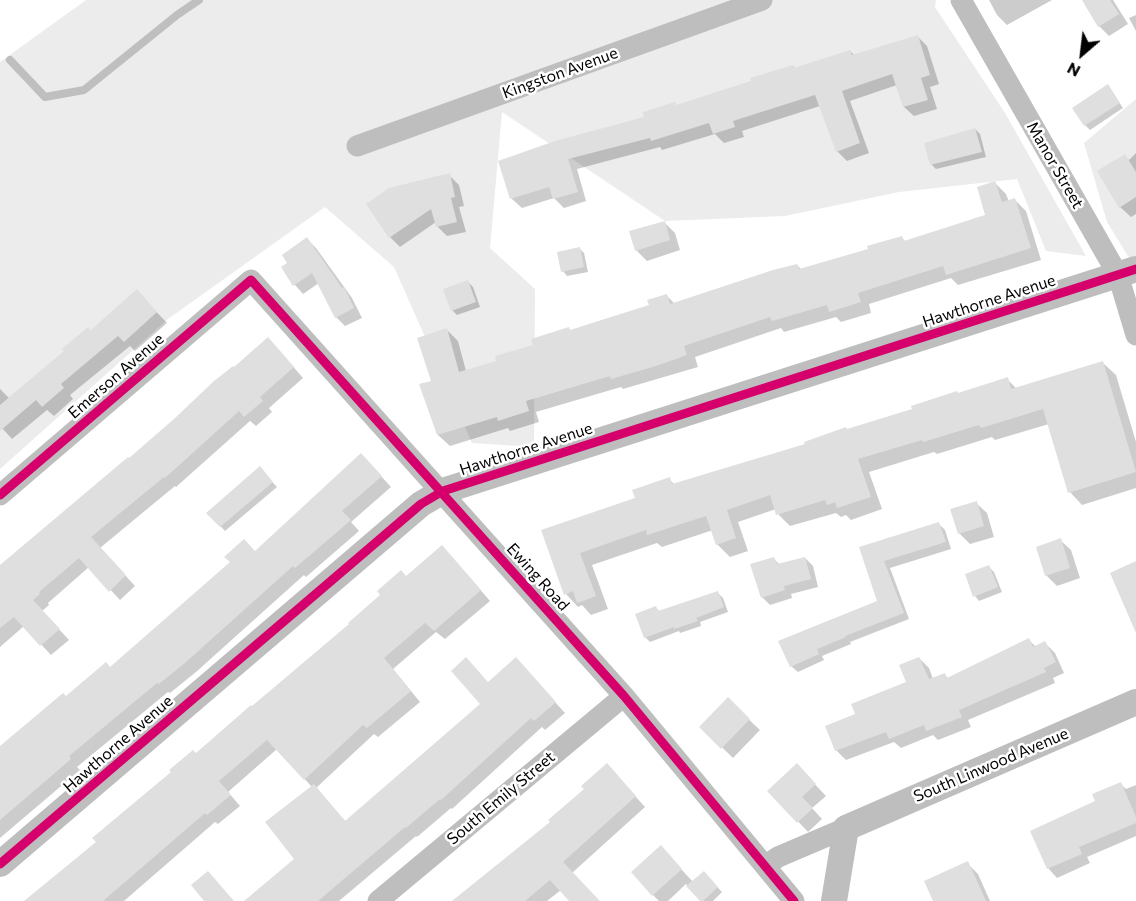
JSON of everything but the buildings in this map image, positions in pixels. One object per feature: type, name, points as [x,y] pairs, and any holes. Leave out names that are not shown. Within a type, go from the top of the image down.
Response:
[{"type":"street","name":"Kingston Avenue","points":[[357,146],[762,0]]},
{"type":"street","name":"Manor Street","points":[[961,0],[1127,272],[1136,335]]},
{"type":"street","name":"Hawthorne Avenue","points":[[0,864],[421,504],[442,491],[1127,272]]},
{"type":"street","name":"Ewing Road","points":[[251,280],[624,696],[794,901]]},
{"type":"street","name":"Emerson Avenue","points":[[0,495],[251,280]]},
{"type":"street","name":"South Emily Street","points":[[378,901],[624,696]]},
{"type":"street","name":"South Linwood Avenue","points":[[765,866],[778,857],[1136,702]]},
{"type":"street","points":[[834,901],[846,828]]},
{"type":"shaded area","points":[[86,0],[936,0],[935,7],[1005,113],[1086,256],[1046,251],[1017,179],[899,192],[785,216],[665,221],[502,112],[490,248],[535,289],[534,447],[472,443],[394,267],[325,207],[168,319],[0,469],[0,62]]},
{"type":"shaded area","points":[[1136,99],[1136,269],[1107,222],[1084,143]]},
{"type":"waterway","points":[[10,60],[45,97],[84,90],[199,0]]},
{"type":"cycle path","points":[[0,864],[421,504],[443,491],[1136,269]]},
{"type":"cycle path","points":[[0,495],[251,280],[624,696],[794,901]]}]
